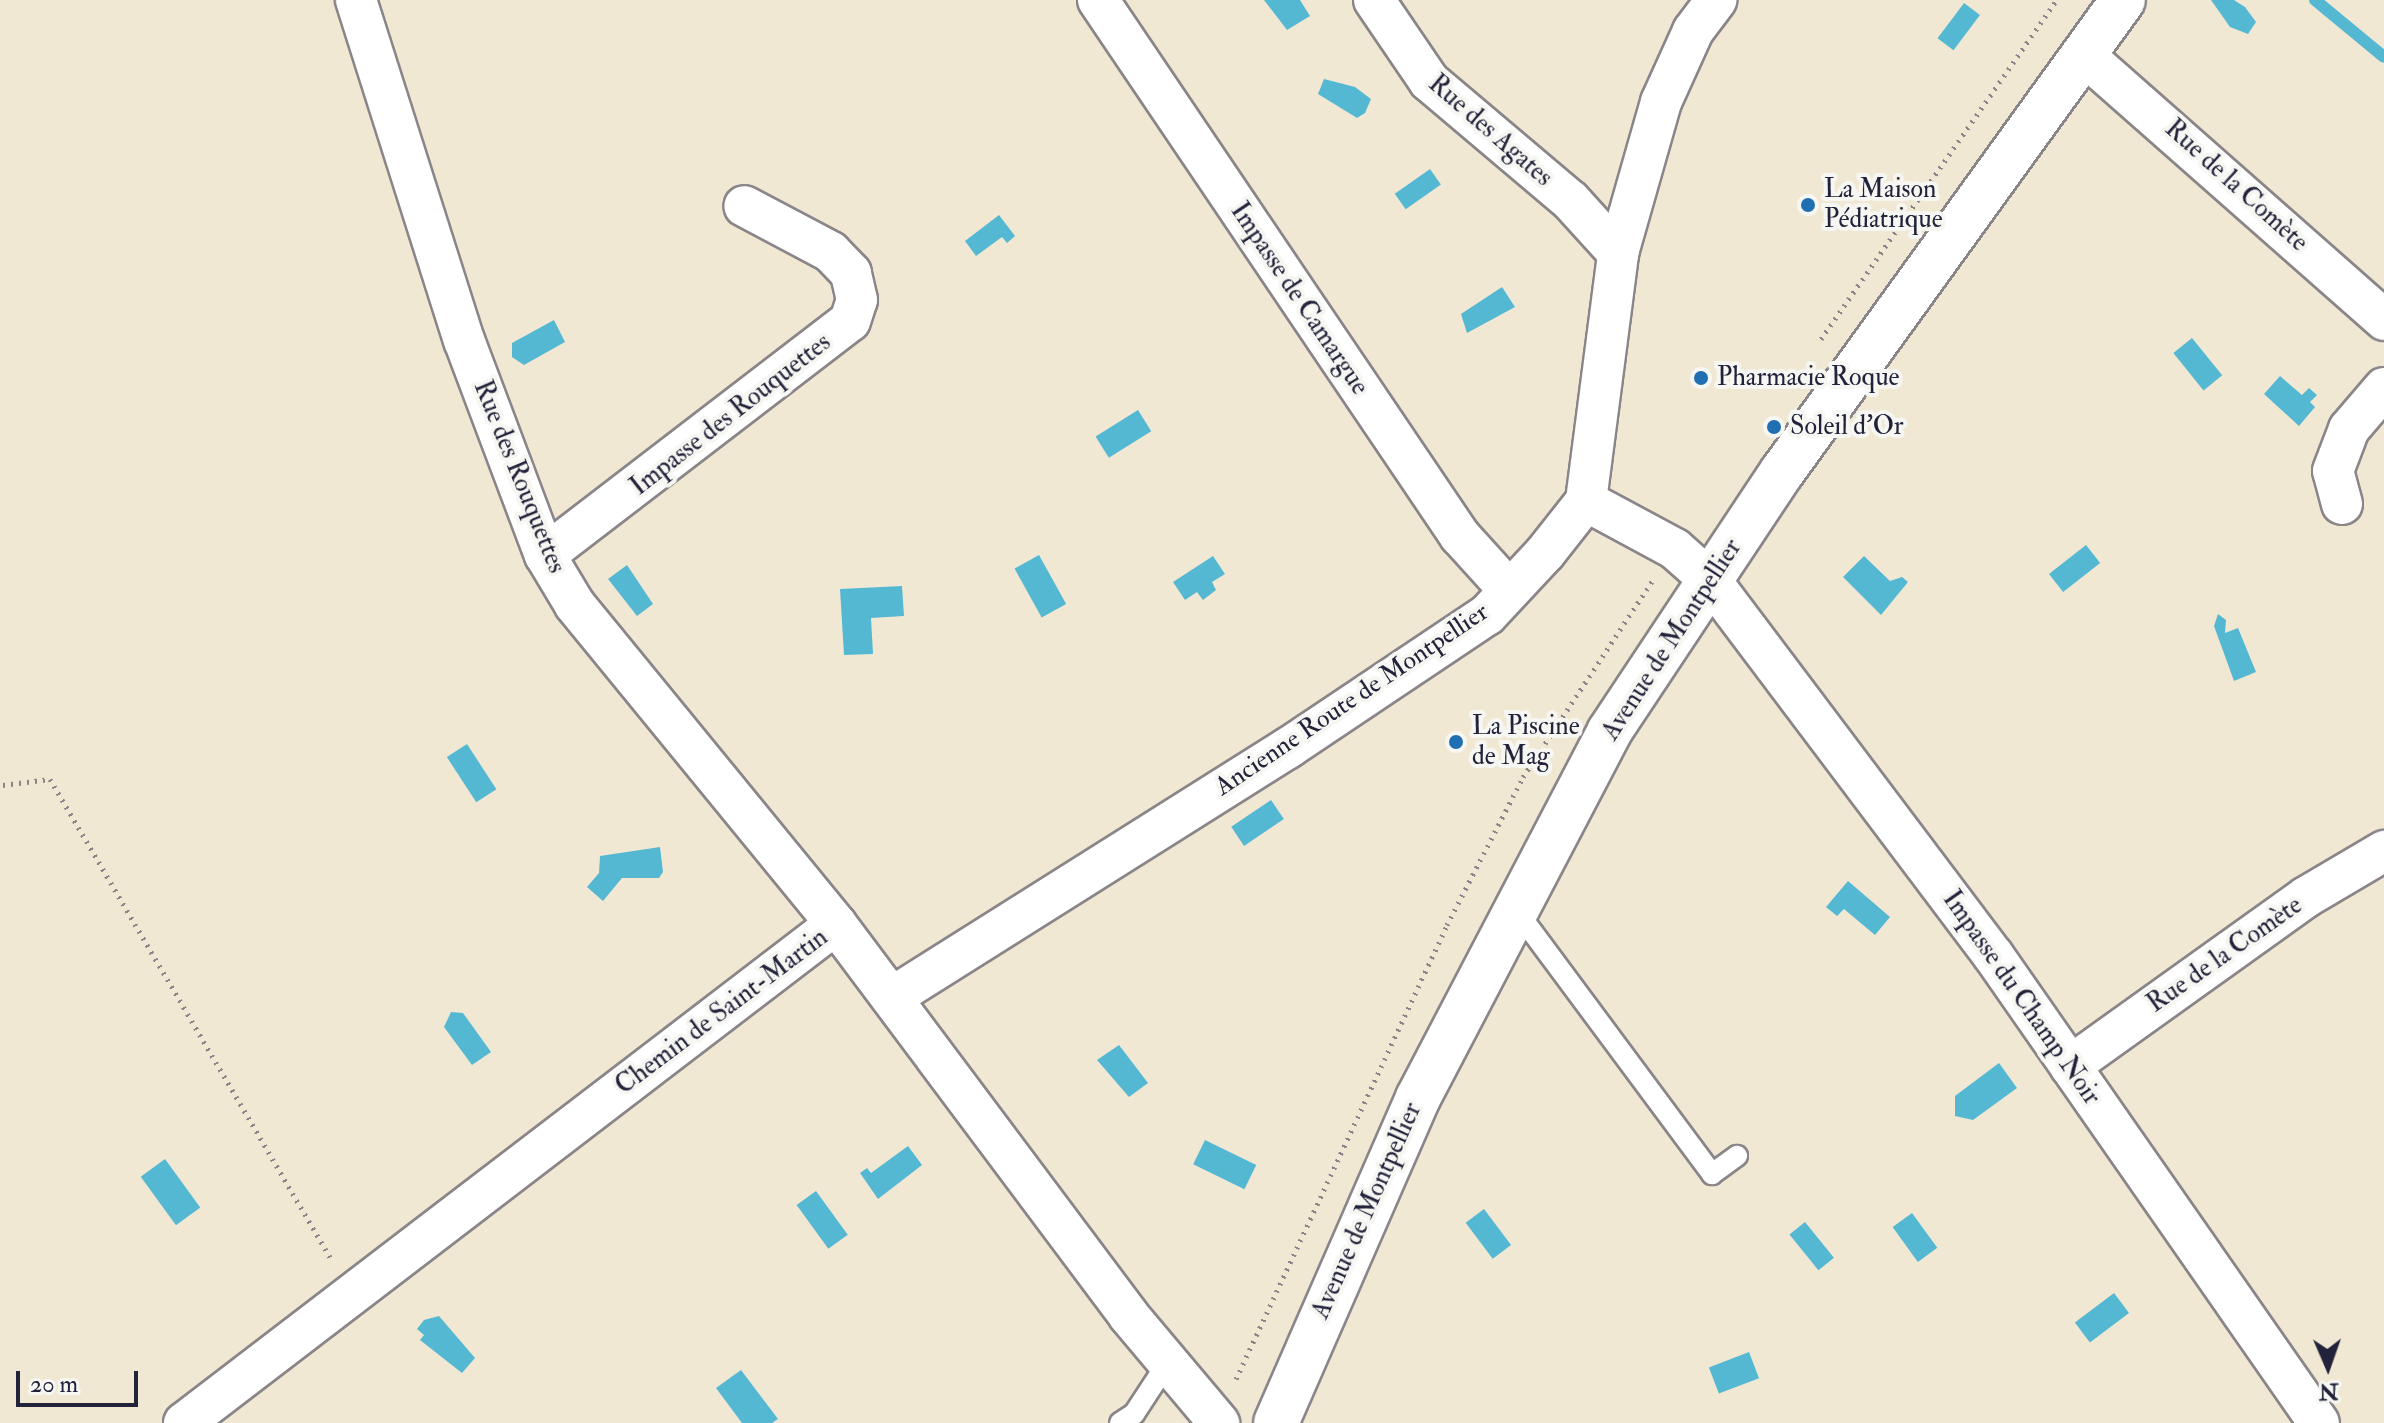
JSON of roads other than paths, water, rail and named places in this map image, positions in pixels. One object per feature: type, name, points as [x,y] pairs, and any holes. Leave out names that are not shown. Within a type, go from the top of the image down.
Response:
[{"type":"main road","name":"Avenue de Montpellier","points":[[1276,1423],[1418,1098],[1514,907],[1609,732],[1782,472],[2123,0]]},
{"type":"street","name":"Rue des Rouquettes","points":[[356,0],[464,340],[545,555],[575,605],[836,924]]},
{"type":"street","name":"Impasse de Camargue","points":[[1098,0],[1452,523],[1509,590]]},
{"type":"street","name":"Rue des Agates","points":[[1374,0],[1429,81],[1570,200],[1618,253]]},
{"type":"street","points":[[1586,501],[1618,253],[1661,102],[1693,31],[1716,0]]},
{"type":"street","name":"Rue de la Comète","points":[[2085,56],[2384,320]]},
{"type":"street","name":"Impasse des Rouquettes","points":[[545,555],[850,321],[857,300],[851,273],[831,252],[744,206]]},
{"type":"street","points":[[2342,504],[2333,471],[2349,429],[2384,388]]},
{"type":"street","name":"Ancienne Route de Montpellier","points":[[894,996],[1288,748],[1487,615],[1586,501]]},
{"type":"street","name":"Impasse du Champ Noir","points":[[1586,501],[1668,544],[1711,581],[1993,955],[2319,1423]]},
{"type":"street","name":"Rue de la Comète","points":[[2070,1066],[2306,897],[2384,851]]},
{"type":"street","name":"Chemin de Saint-Martin","points":[[202,1417],[351,1294],[836,924],[894,996],[1168,1362],[1219,1423]]},
{"type":"lane","points":[[1514,907],[1712,1174],[1737,1156]]},
{"type":"lane","points":[[1120,1423],[1134,1414],[1168,1362]]},
{"type":"water","points":[[1264,0],[1300,0],[1310,16],[1287,30]]},
{"type":"water","points":[[2211,0],[2234,0],[2245,7],[2256,22],[2248,34],[2230,27]]},
{"type":"water","points":[[1964,3],[1980,15],[1953,50],[1938,38]]},
{"type":"water","points":[[1324,79],[1355,87],[1371,99],[1365,113],[1357,118],[1318,94]]},
{"type":"water","points":[[1430,169],[1441,185],[1406,209],[1395,194]]},
{"type":"water","points":[[999,215],[1015,236],[1007,243],[1002,237],[976,256],[965,241]]},
{"type":"water","points":[[1502,287],[1515,307],[1467,333],[1461,314]]},
{"type":"water","points":[[554,320],[565,342],[524,365],[512,357],[512,343]]},
{"type":"water","points":[[2192,338],[2222,375],[2204,390],[2173,353]]},
{"type":"water","points":[[2280,376],[2302,395],[2309,388],[2317,395],[2310,402],[2315,407],[2299,426],[2264,394]]},
{"type":"water","points":[[1138,410],[1151,431],[1109,458],[1096,436]]},
{"type":"water","points":[[2086,545],[2100,563],[2063,592],[2049,574]]},
{"type":"water","points":[[1039,555],[1066,604],[1042,618],[1015,569]]},
{"type":"water","points":[[1213,556],[1225,574],[1212,582],[1216,590],[1203,600],[1197,592],[1185,600],[1173,582]]},
{"type":"water","points":[[1864,556],[1890,581],[1902,577],[1908,582],[1881,615],[1843,577]]},
{"type":"water","points":[[627,565],[653,604],[637,616],[608,579]]},
{"type":"water","points":[[902,586],[904,616],[871,618],[873,654],[844,655],[840,589]]},
{"type":"water","points":[[2218,614],[2226,620],[2225,633],[2238,628],[2256,672],[2234,681],[2214,626]]},
{"type":"water","points":[[467,744],[496,789],[476,802],[447,757]]},
{"type":"water","points":[[1271,800],[1284,819],[1244,846],[1231,827]]},
{"type":"water","points":[[660,847],[663,872],[659,878],[622,878],[603,901],[587,887],[599,873],[600,856]]},
{"type":"water","points":[[1848,881],[1890,917],[1875,935],[1844,909],[1837,916],[1826,907]]},
{"type":"water","points":[[451,1012],[463,1013],[491,1052],[472,1065],[444,1027]]},
{"type":"water","points":[[1119,1045],[1148,1083],[1129,1097],[1097,1060]]},
{"type":"water","points":[[1999,1063],[2017,1088],[1973,1120],[1955,1116],[1955,1096]]},
{"type":"water","points":[[1205,1140],[1256,1165],[1244,1189],[1193,1164]]},
{"type":"water","points":[[908,1146],[922,1165],[878,1199],[860,1173],[867,1168],[871,1173]]},
{"type":"water","points":[[165,1159],[200,1208],[176,1225],[141,1177]]},
{"type":"water","points":[[816,1191],[848,1235],[828,1249],[797,1205]]},
{"type":"water","points":[[1484,1209],[1511,1245],[1493,1259],[1466,1223]]},
{"type":"water","points":[[1912,1213],[1937,1248],[1918,1262],[1893,1227]]},
{"type":"water","points":[[1805,1222],[1834,1258],[1818,1270],[1789,1235]]},
{"type":"water","points":[[2114,1293],[2129,1313],[2090,1342],[2075,1322]]},
{"type":"water","points":[[439,1316],[475,1358],[462,1373],[420,1340],[424,1335],[417,1329],[424,1320]]},
{"type":"water","points":[[1749,1352],[1759,1378],[1719,1394],[1709,1367]]},
{"type":"water","points":[[741,1370],[778,1419],[772,1423],[742,1423],[716,1388]]},
{"type":"waterway","points":[[2315,0],[2384,57]]},
{"type":"place","name":"La Maison Pédiatrique","points":[[1808,205]]},
{"type":"place","name":"Pharmacie Roque","points":[[1701,378]]},
{"type":"place","name":"Soleil d'Or","points":[[1774,427]]},
{"type":"place","name":"La Piscine de Mag","points":[[1456,742]]}]
